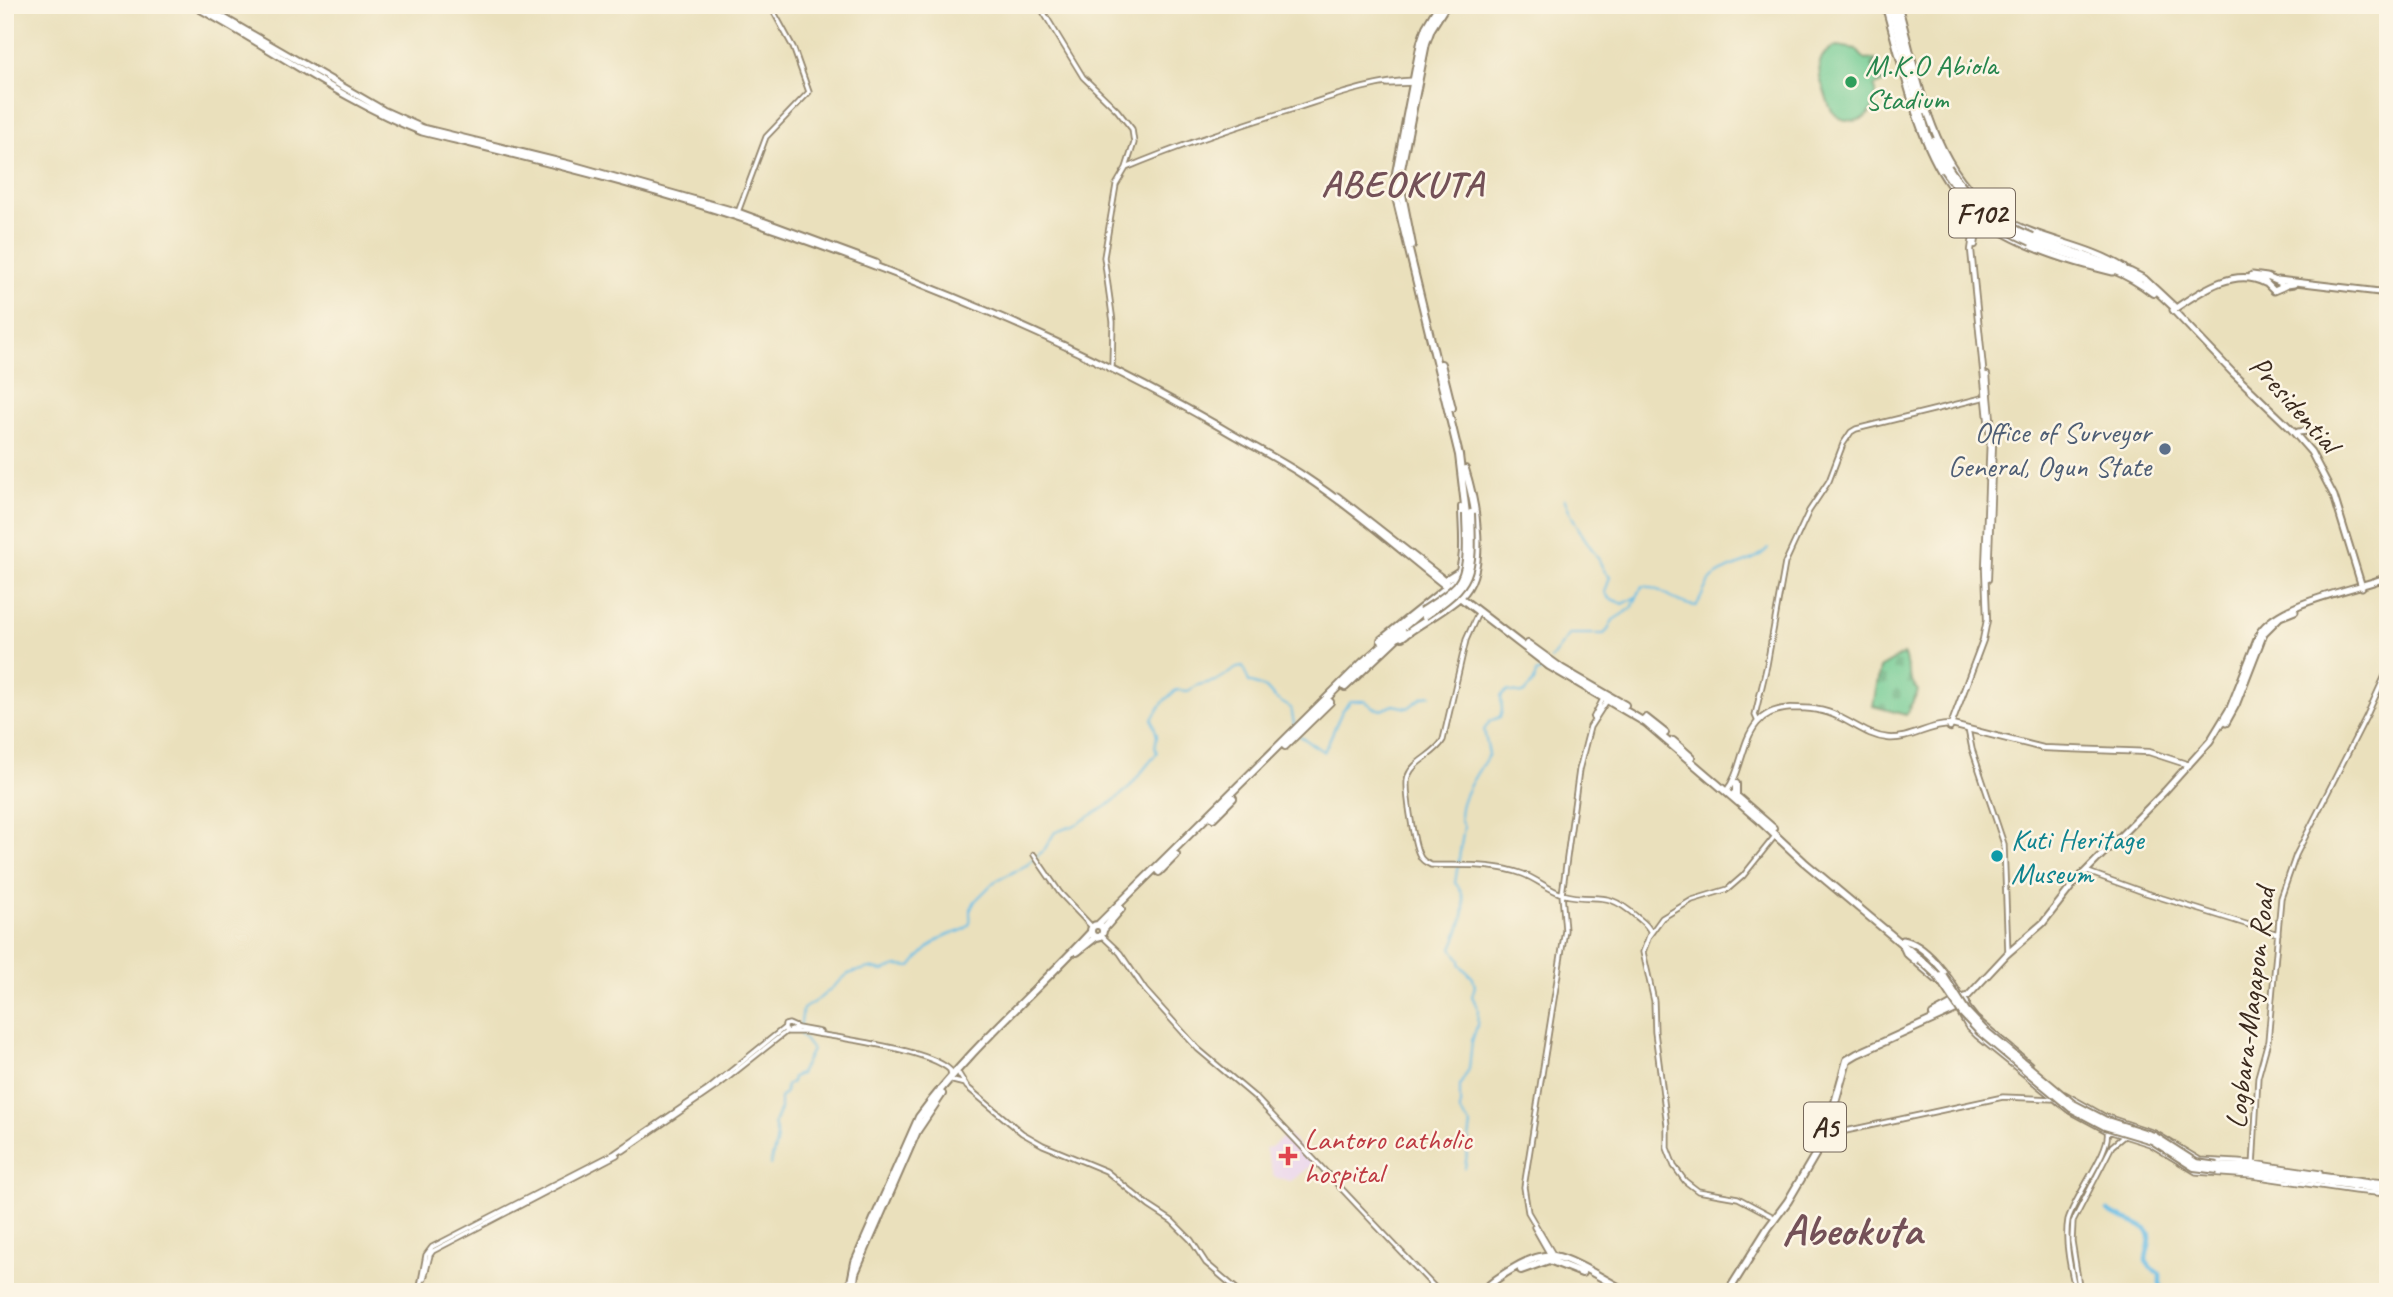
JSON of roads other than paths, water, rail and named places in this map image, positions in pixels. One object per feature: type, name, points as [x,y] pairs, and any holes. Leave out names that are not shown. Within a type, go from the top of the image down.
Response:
[{"type":"highway","points":[[1439,5],[1421,41],[1396,168],[1396,197],[1464,471],[1474,498],[1477,548],[1468,601],[1479,612],[1544,658]]},
{"type":"highway","points":[[1415,81],[1431,29],[1446,5]]},
{"type":"highway","name":"F102","points":[[1892,5],[1927,135],[1959,191],[1982,214],[2008,231],[2129,274],[2172,307]]},
{"type":"highway","points":[[851,1292],[855,1273],[881,1208],[923,1119],[952,1080],[1373,656],[1423,614],[1450,598],[1467,580],[1471,549],[1464,471]]},
{"type":"highway","points":[[1373,656],[1388,632],[1449,587],[1460,571],[1464,471]]},
{"type":"highway","points":[[1439,595],[1443,581],[1460,571]]},
{"type":"highway","points":[[1373,656],[1387,651],[1415,627],[1461,596],[1469,586]]},
{"type":"highway","points":[[1449,587],[1551,664],[1646,723],[1945,977],[1966,1012],[2068,1101],[2104,1120],[2154,1136],[2196,1163],[2218,1168],[2252,1169],[2388,1188]]},
{"type":"highway","points":[[1446,607],[1468,601]]},
{"type":"highway","points":[[1729,792],[1735,783]]},
{"type":"highway","points":[[1729,792],[1735,783]]},
{"type":"highway","points":[[1729,792],[1804,862],[1902,941]]},
{"type":"highway","points":[[1955,1006],[1962,1010],[1964,1001]]},
{"type":"highway","points":[[1955,1006],[1964,1001]]},
{"type":"highway","name":"A5","points":[[1722,1292],[1822,1137],[1843,1060],[1855,1051],[1955,1006]]},
{"type":"highway","name":"A5","points":[[1728,1292],[1794,1192],[1825,1138],[1847,1060],[1955,1006]]},
{"type":"highway","points":[[1485,1292],[1504,1274],[1539,1257],[1552,1256],[1627,1292]]},
{"type":"highway","points":[[1485,1292],[1505,1278],[1545,1260],[1559,1262],[1585,1272],[1618,1292]]},
{"type":"main road","points":[[192,5],[422,132],[573,169],[752,222],[934,288],[1018,323],[1141,383],[1226,429]]},
{"type":"main road","points":[[200,5],[388,115],[423,128],[569,164],[738,212],[938,286],[1112,366],[1289,464],[1334,493],[1449,587]]},
{"type":"main road","points":[[1892,5],[1936,137],[1955,172],[1988,207],[2026,231],[2110,259],[2129,274]]},
{"type":"main road","points":[[1892,5],[1927,146],[1945,181],[1958,198],[1979,218],[2015,240],[2129,274]]},
{"type":"main road","points":[[1954,726],[1986,629],[1986,571],[1993,451],[1972,239],[1979,218],[1988,207]]},
{"type":"main road","points":[[2375,582],[2366,581],[2359,575],[2334,496],[2311,452],[2172,307],[2235,278],[2278,280],[2388,295]]},
{"type":"main road","points":[[2266,280],[2274,290],[2295,284],[2388,295]]},
{"type":"main road","points":[[2278,280],[2281,288]]},
{"type":"main road","name":"Presidential","points":[[2172,307],[2307,442],[2328,474],[2337,494],[2363,587]]},
{"type":"main road","points":[[2298,432],[2308,432],[2307,442]]},
{"type":"main road","points":[[1954,726],[1988,632],[1986,571]]},
{"type":"main road","points":[[2353,589],[2359,575]]},
{"type":"main road","points":[[2241,689],[2260,632],[2268,621],[2285,611],[2388,579]]},
{"type":"main road","points":[[1902,941],[1915,944],[1941,967],[1964,1001],[2008,954],[2043,923],[2075,882],[2210,745],[2241,689],[2264,633],[2274,622],[2292,612],[2388,579]]},
{"type":"main road","points":[[2168,790],[2217,731],[2233,705]]},
{"type":"main road","points":[[1735,783],[1758,722],[1767,714],[1782,709],[1815,709],[1841,718],[1868,734],[1894,738],[1906,737],[1938,726],[1954,726],[2040,750],[2146,753],[2163,757],[2185,768]]},
{"type":"main road","points":[[1735,783],[1755,732],[1764,720],[1777,712],[1805,710],[1823,713],[1887,741],[1905,740],[1954,726]]},
{"type":"main road","points":[[2008,954],[2043,925],[2088,872],[2151,807]]},
{"type":"main road","points":[[1902,941],[1906,953],[1934,977],[1955,1006]]},
{"type":"street","points":[[738,212],[766,137],[809,92],[793,47],[770,5]]},
{"type":"street","points":[[1040,5],[1083,76],[1132,129],[1134,143],[1128,166],[1116,185],[1104,257],[1113,322],[1112,366]]},
{"type":"street","points":[[1128,166],[1220,132],[1321,100],[1385,84],[1415,81]]},
{"type":"street","points":[[1758,722],[1755,715],[1767,665],[1782,571],[1801,527],[1829,481],[1840,449],[1851,432],[1988,396]]},
{"type":"street","points":[[1479,612],[1468,632],[1441,743],[1413,769],[1407,779],[1410,817],[1419,854],[1428,864],[1506,869],[1530,877],[1561,893],[1617,901],[1646,925],[1651,933]]},
{"type":"street","name":"Logbara-Magapon Road","points":[[2252,1169],[2258,1077],[2268,1041],[2281,898],[2296,855],[2388,668]]},
{"type":"street","points":[[1552,1256],[1528,1212],[1524,1192],[1564,930],[1561,893],[1580,754],[1586,732],[1605,700]]},
{"type":"street","points":[[1970,730],[1969,738],[2001,835],[2007,886],[2008,954]]},
{"type":"street","points":[[1772,1216],[1738,1198],[1698,1191],[1685,1181],[1671,1161],[1659,1072],[1654,1001],[1643,953],[1651,933],[1662,918],[1692,900],[1722,892],[1733,885],[1775,836]]},
{"type":"street","points":[[1035,857],[1060,893],[1119,953],[1145,990],[1198,1049],[1256,1098],[1438,1292]]},
{"type":"street","points":[[2088,872],[2136,890],[2278,934]]},
{"type":"street","points":[[1646,925],[1655,926]]},
{"type":"street","points":[[1964,1001],[1994,1034],[2068,1096],[2104,1116],[2142,1127],[2200,1160],[2252,1169]]},
{"type":"street","points":[[1955,1006],[1967,1026],[1977,1035],[2053,1099],[2078,1116],[2107,1131],[2150,1143],[2196,1172],[2252,1169]]},
{"type":"street","points":[[787,1030],[788,1024],[799,1029],[913,1054],[946,1066],[950,1070],[952,1080],[965,1084],[1022,1133],[1114,1176],[1149,1206],[1176,1224],[1202,1254],[1206,1263],[1240,1292]]},
{"type":"street","points":[[421,1292],[428,1260],[433,1251],[607,1161],[720,1084],[787,1030],[799,1029],[903,1049],[952,1066],[960,1071],[965,1084]]},
{"type":"street","points":[[1841,1132],[2003,1097],[2053,1099]]},
{"type":"street","name":"A5","points":[[1829,1127],[1834,1132],[1841,1132]]},
{"type":"street","points":[[2138,1139],[2142,1127]]},
{"type":"street","points":[[2078,1292],[2067,1226],[2073,1206],[2108,1142],[2107,1131]]},
{"type":"street","name":"A5","points":[[1825,1138],[1841,1132]]},
{"type":"street","points":[[2078,1292],[2072,1241],[2073,1222],[2112,1146],[2125,1136]]},
{"type":"waterway","points":[[1564,498],[1578,528],[1610,577],[1605,592],[1609,598],[1623,604],[1636,597]]},
{"type":"waterway","points":[[1551,659],[1570,634],[1604,634],[1613,620],[1632,608],[1642,586],[1696,606],[1714,577],[1755,558],[1768,548]]},
{"type":"waterway","points":[[1465,1168],[1471,1125],[1460,1112],[1460,1085],[1469,1069],[1478,1009],[1472,996],[1475,986],[1473,978],[1460,965],[1460,960],[1452,948],[1464,906],[1460,890],[1455,883],[1464,827],[1461,810],[1463,800],[1489,754],[1484,730],[1490,721],[1500,717],[1501,696],[1507,691],[1523,694],[1534,682],[1536,673],[1545,666]]},
{"type":"waterway","points":[[800,1028],[803,1009],[848,974],[869,968],[883,971],[897,966],[911,967],[936,942],[965,929],[970,923],[970,911],[975,901],[994,882],[1027,865],[1044,850],[1055,832],[1073,826],[1106,807],[1128,789],[1157,753],[1157,736],[1152,719],[1164,701],[1176,690],[1188,691],[1243,667],[1249,682],[1266,688],[1276,699],[1291,708],[1295,729]]},
{"type":"waterway","points":[[1300,736],[1324,752],[1342,711],[1351,701],[1365,701],[1382,710],[1394,705],[1408,708],[1424,696],[1431,695]]},
{"type":"waterway","points":[[770,1165],[776,1144],[774,1123],[780,1109],[780,1098],[785,1093],[786,1085],[800,1074],[812,1050],[800,1034]]},
{"type":"waterway","points":[[2108,1211],[2149,1233],[2146,1261],[2160,1274],[2160,1292]]},
{"type":"place","name":"M.K.O Abiola Stadium","points":[[1851,82]]},
{"type":"place","name":"Office of Surveyor General, Ogun State","points":[[2165,449]]},
{"type":"place","name":"Kuti Heritage Museum","points":[[1997,856]]},
{"type":"place","name":"Lantoro catholic hospital","points":[[1288,1156]]},
{"type":"district","name":"ABEOKUTA","points":[[1403,183]]},
{"type":"district","name":"Abeokuta","points":[[1852,1230]]}]
